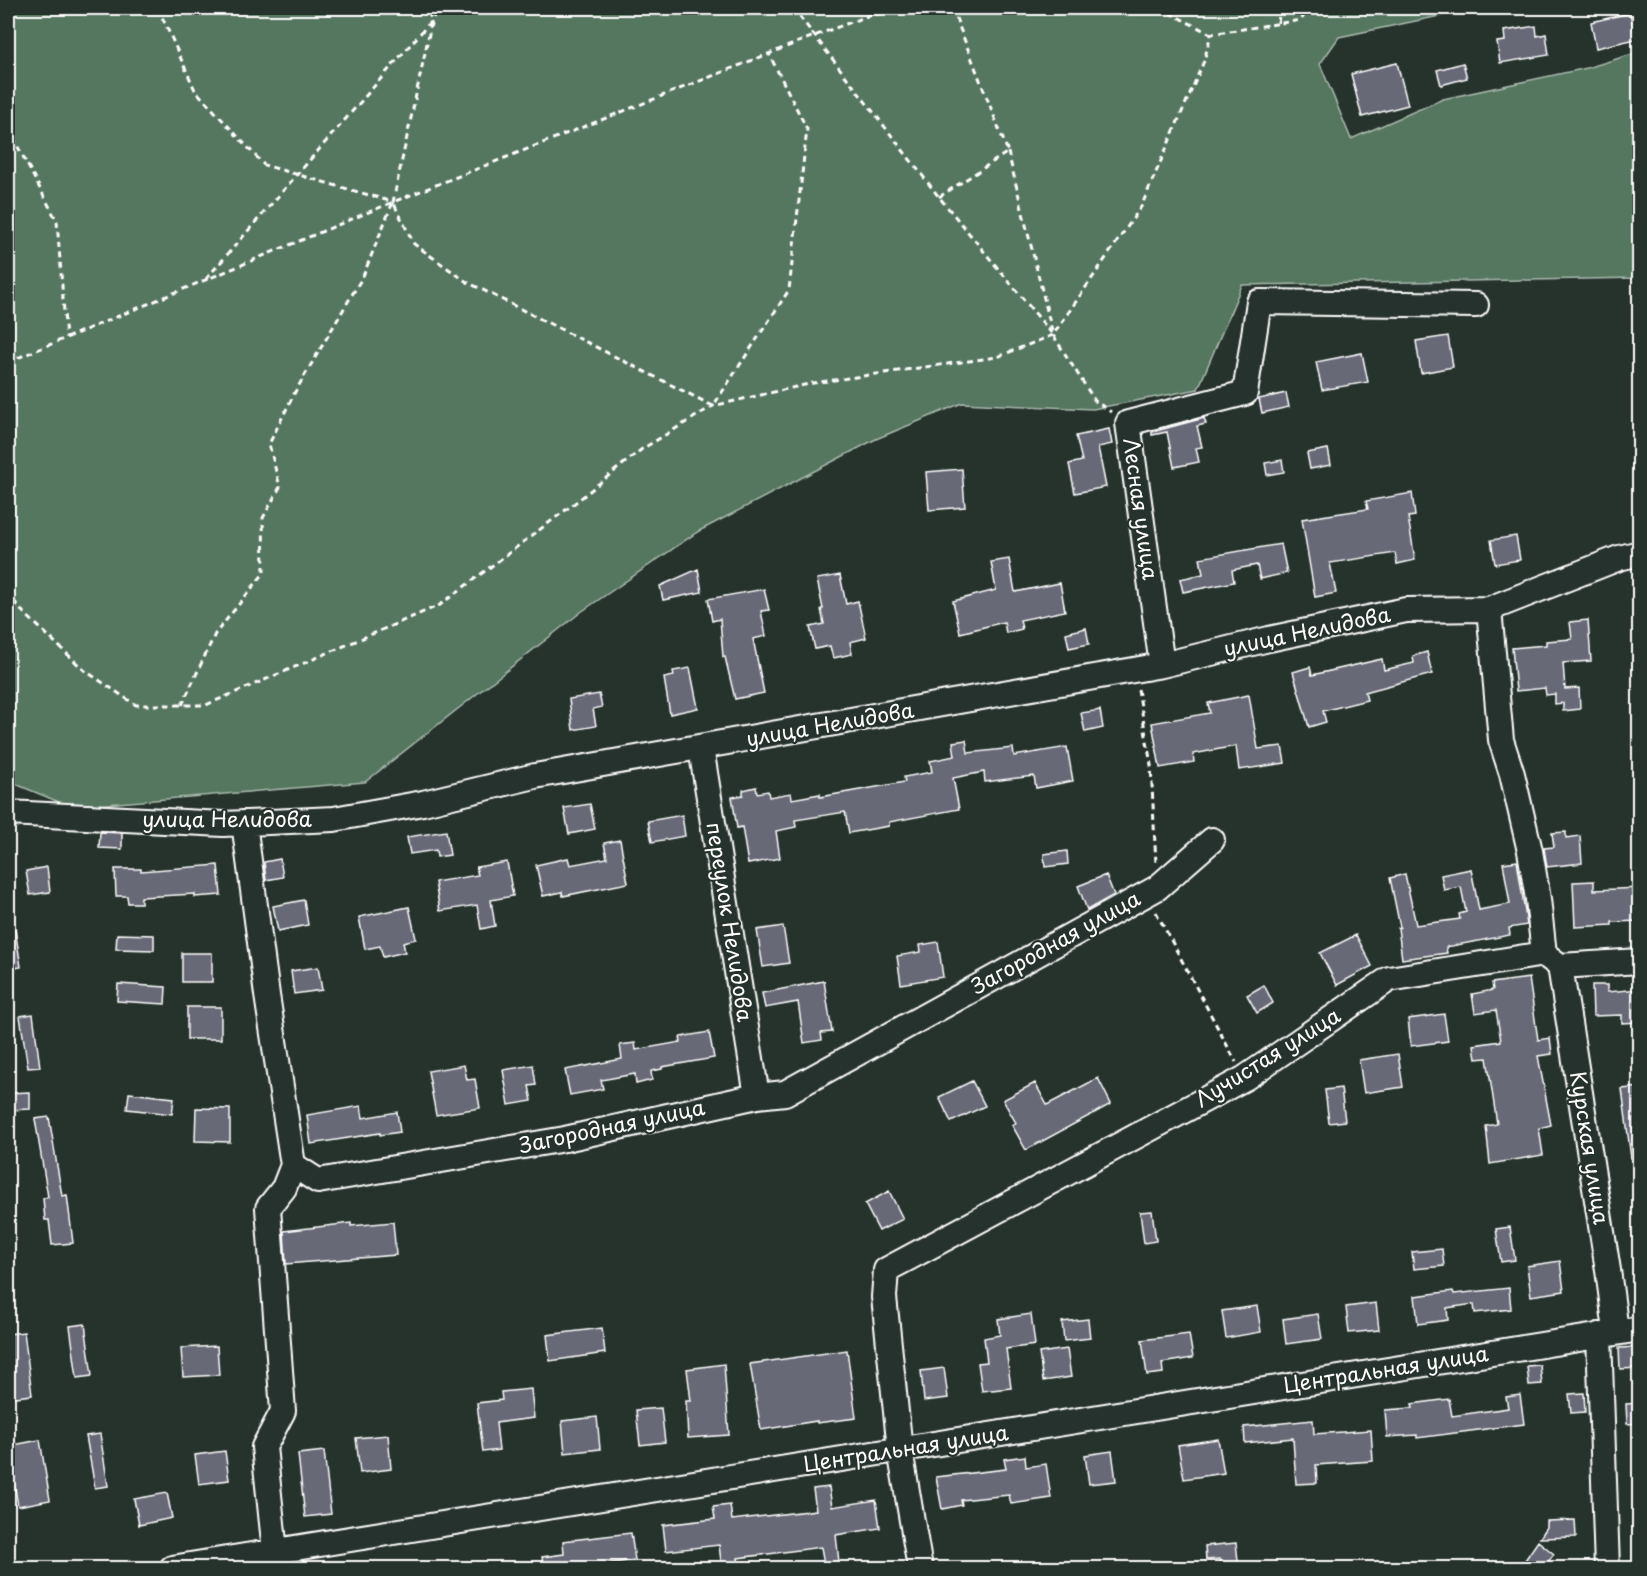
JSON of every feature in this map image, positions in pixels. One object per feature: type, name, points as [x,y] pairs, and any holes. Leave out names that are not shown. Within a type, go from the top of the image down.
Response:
[{"type":"street","name":"Лесная улица","points":[[1162,665],[1128,423],[1245,393],[1258,302],[1476,305]]},
{"type":"street","name":"улица Нелидова","points":[[8,813],[223,824],[334,819],[423,803],[535,776],[1162,665],[1269,639],[1406,610],[1489,609],[1619,558],[1640,553]]},
{"type":"street","name":"Курская улица","points":[[1489,609],[1501,740],[1512,774],[1530,851],[1539,908],[1552,960],[1618,1332],[1607,1569]]},
{"type":"street","name":"переулок Нелидова","points":[[701,748],[757,1096]]},
{"type":"street","points":[[244,823],[293,1165],[284,1188],[268,1208],[283,1411],[264,1447],[275,1552]]},
{"type":"street","name":"Загородная улица","points":[[293,1165],[318,1181],[565,1139],[757,1096],[785,1093],[1157,888],[1212,840]]},
{"type":"street","name":"Лучистая улица","points":[[900,1450],[884,1297],[886,1270],[1245,1078],[1389,980],[1552,960],[1640,961]]},
{"type":"street","name":"Центральная улица","points":[[172,1569],[1618,1332]]},
{"type":"street","points":[[900,1450],[920,1569]]},
{"type":"path","points":[[158,8],[195,90],[264,165],[393,202],[414,244],[467,282],[713,406]]},
{"type":"path","points":[[426,8],[432,20]]},
{"type":"path","points":[[182,705],[215,634],[264,573],[263,518],[280,487],[269,444],[295,392],[363,276],[393,202],[432,20],[438,8]]},
{"type":"path","points":[[793,8],[939,197],[1053,335],[1095,400],[1128,423]]},
{"type":"path","points":[[8,362],[393,202],[814,36],[870,15],[920,8]]},
{"type":"path","points":[[952,8],[1008,152],[1053,335]]},
{"type":"path","points":[[1160,8],[1211,34],[1301,20],[1309,8]]},
{"type":"path","points":[[1278,23],[1280,8]]},
{"type":"path","points":[[205,280],[432,20]]},
{"type":"path","points":[[8,593],[21,610],[84,670],[136,705],[206,705],[440,605],[642,449],[713,406],[813,383],[997,357],[1053,335],[1141,207],[1204,61],[1211,34]]},
{"type":"path","points":[[713,406],[789,290],[807,129],[769,54]]},
{"type":"path","points":[[8,128],[57,221],[66,338]]},
{"type":"path","points":[[939,197],[1008,152]]},
{"type":"green space","points":[[8,8],[1478,8],[1339,37],[1320,64],[1351,139],[1443,99],[1587,68],[1639,52],[1639,278],[1242,285],[1198,389],[1093,409],[962,403],[876,439],[699,531],[581,612],[365,782],[71,807],[8,781]]},
{"type":"building","points":[[1630,13],[1636,39],[1596,48],[1591,22]]},
{"type":"building","points":[[1536,26],[1537,36],[1546,34],[1549,55],[1500,63],[1497,42],[1505,41],[1504,31]]},
{"type":"building","points":[[1397,63],[1408,105],[1362,117],[1351,74]]},
{"type":"building","points":[[1463,63],[1467,78],[1441,85],[1437,70]]},
{"type":"building","points":[[1448,336],[1453,367],[1421,373],[1416,341]]},
{"type":"building","points":[[1362,353],[1368,382],[1322,390],[1316,362]]},
{"type":"building","points":[[1286,393],[1289,407],[1262,413],[1259,399]]},
{"type":"building","points":[[1204,418],[1206,424],[1197,426],[1202,447],[1196,448],[1199,462],[1174,467],[1167,432],[1152,435],[1152,432]]},
{"type":"building","points":[[1109,429],[1112,444],[1098,447],[1106,487],[1075,493],[1069,464],[1082,461],[1076,436]]},
{"type":"building","points":[[1328,449],[1331,465],[1310,469],[1307,453]]},
{"type":"building","points":[[1282,460],[1284,472],[1267,475],[1265,463]]},
{"type":"building","points":[[962,469],[965,507],[929,510],[926,472]]},
{"type":"building","points":[[1412,493],[1415,516],[1408,517],[1415,560],[1397,564],[1395,553],[1330,563],[1336,593],[1315,597],[1302,519],[1368,509],[1366,501]]},
{"type":"building","points":[[1516,536],[1520,560],[1495,564],[1491,540]]},
{"type":"building","points":[[1281,544],[1287,573],[1260,579],[1257,565],[1232,570],[1234,582],[1183,592],[1180,579],[1203,574],[1200,558]]},
{"type":"building","points":[[1009,559],[1015,592],[1060,583],[1065,611],[1020,620],[1022,629],[1006,633],[1004,622],[960,633],[953,601],[996,590],[991,562]]},
{"type":"building","points":[[698,569],[702,592],[663,600],[660,586]]},
{"type":"building","points":[[840,575],[846,604],[858,601],[866,638],[850,642],[852,654],[833,658],[830,646],[815,649],[810,627],[824,624],[817,579]]},
{"type":"building","points":[[764,589],[769,610],[761,611],[766,636],[753,639],[764,693],[735,699],[725,657],[723,657],[720,619],[712,621],[708,599]]},
{"type":"building","points":[[1588,620],[1591,661],[1563,663],[1565,689],[1579,688],[1580,709],[1563,711],[1563,703],[1555,704],[1555,694],[1546,695],[1545,688],[1516,691],[1512,648],[1546,645],[1546,641],[1572,639],[1570,622]]},
{"type":"building","points":[[1086,628],[1089,644],[1069,648],[1066,633]]},
{"type":"building","points":[[1427,652],[1432,674],[1365,692],[1367,700],[1323,711],[1326,722],[1309,727],[1293,672],[1310,667],[1312,675],[1382,659],[1384,670],[1414,663],[1413,656]]},
{"type":"building","points":[[690,668],[698,708],[670,714],[664,678],[674,676],[673,671]]},
{"type":"building","points":[[599,694],[602,707],[593,709],[596,726],[573,730],[569,699]]},
{"type":"building","points":[[1249,695],[1258,749],[1282,746],[1285,763],[1239,770],[1236,746],[1193,754],[1194,762],[1160,768],[1152,723],[1210,713],[1208,703]]},
{"type":"building","points":[[1100,710],[1103,728],[1085,732],[1081,713]]},
{"type":"building","points":[[966,740],[968,753],[1013,748],[1014,756],[1067,747],[1073,781],[1036,788],[1034,776],[985,782],[984,772],[953,778],[959,809],[889,822],[889,826],[849,833],[845,812],[795,820],[796,827],[776,831],[780,858],[748,864],[742,827],[737,828],[732,797],[743,795],[743,790],[756,787],[757,793],[768,791],[769,797],[791,793],[792,799],[820,794],[820,797],[905,782],[904,777],[932,772],[930,761],[955,756],[953,742]]},
{"type":"building","points":[[590,804],[595,829],[569,834],[564,808]]},
{"type":"building","points":[[682,815],[685,836],[652,842],[648,821]]},
{"type":"building","points":[[446,831],[450,855],[437,857],[436,850],[410,854],[407,837]]},
{"type":"building","points":[[100,832],[122,833],[122,849],[99,848]]},
{"type":"building","points":[[1566,832],[1566,838],[1580,836],[1582,863],[1547,867],[1544,848],[1554,847],[1552,833]]},
{"type":"building","points":[[620,840],[628,883],[563,896],[562,892],[543,896],[536,865],[568,858],[570,865],[607,858],[604,843]]},
{"type":"building","points":[[1067,851],[1068,864],[1045,867],[1044,854]]},
{"type":"building","points":[[280,859],[283,877],[266,880],[264,862]]},
{"type":"building","points":[[1517,861],[1527,925],[1509,928],[1510,935],[1446,947],[1447,953],[1402,959],[1398,928],[1400,927],[1390,878],[1405,874],[1416,925],[1460,919],[1459,914],[1466,912],[1461,887],[1444,890],[1441,875],[1471,869],[1479,910],[1510,904],[1503,863]]},
{"type":"building","points":[[507,862],[513,896],[491,900],[495,926],[481,929],[477,905],[440,911],[435,882],[478,875],[476,867]]},
{"type":"building","points":[[218,865],[221,895],[141,897],[141,903],[128,903],[127,896],[116,896],[115,869],[141,869],[141,871]]},
{"type":"building","points":[[47,867],[50,892],[30,895],[26,871]]},
{"type":"building","points":[[1106,875],[1114,895],[1087,910],[1078,886]]},
{"type":"building","points":[[1594,881],[1594,890],[1640,888],[1640,921],[1575,927],[1573,882]]},
{"type":"building","points":[[304,900],[308,925],[278,931],[273,906]]},
{"type":"building","points":[[409,907],[416,939],[403,942],[405,952],[383,957],[380,946],[365,949],[359,917]]},
{"type":"building","points":[[783,926],[789,963],[763,967],[757,930]]},
{"type":"building","points":[[8,929],[15,929],[21,967],[9,969]]},
{"type":"building","points":[[117,934],[154,935],[154,950],[116,949]]},
{"type":"building","points":[[1356,935],[1372,966],[1337,985],[1320,953]]},
{"type":"building","points":[[938,942],[943,977],[901,984],[897,956],[921,952],[920,945]]},
{"type":"building","points":[[182,953],[212,953],[212,982],[182,982]]},
{"type":"building","points":[[318,967],[322,990],[294,994],[291,971]]},
{"type":"building","points":[[1529,978],[1538,1040],[1550,1038],[1552,1054],[1538,1056],[1551,1125],[1539,1128],[1543,1155],[1490,1164],[1486,1126],[1497,1124],[1487,1058],[1476,1059],[1474,1045],[1501,1041],[1496,1010],[1475,1013],[1472,994],[1493,990],[1492,983]]},
{"type":"building","points":[[824,981],[832,1032],[821,1033],[822,1040],[804,1043],[798,1002],[765,1008],[762,993]]},
{"type":"building","points":[[118,984],[166,987],[165,1004],[117,1001]]},
{"type":"building","points":[[1264,985],[1273,1003],[1257,1013],[1247,995]]},
{"type":"building","points":[[1592,985],[1607,985],[1607,992],[1640,989],[1640,1022],[1622,1023],[1622,1015],[1593,1016]]},
{"type":"building","points":[[187,1007],[221,1007],[221,1039],[187,1039]]},
{"type":"building","points":[[33,1014],[40,1067],[28,1068],[20,1016]]},
{"type":"building","points":[[1444,1014],[1448,1041],[1411,1046],[1408,1019]]},
{"type":"building","points":[[709,1032],[714,1058],[662,1067],[662,1069],[651,1071],[652,1080],[636,1084],[635,1074],[601,1080],[603,1089],[570,1095],[565,1070],[622,1059],[620,1045],[635,1043],[636,1050],[681,1042],[680,1037]]},
{"type":"building","points":[[1398,1054],[1403,1087],[1364,1093],[1359,1060]]},
{"type":"building","points":[[464,1065],[467,1080],[475,1079],[480,1108],[436,1115],[428,1071]]},
{"type":"building","points":[[533,1065],[536,1085],[529,1086],[532,1101],[509,1105],[503,1070]]},
{"type":"building","points":[[1098,1078],[1111,1104],[1026,1150],[1012,1125],[1016,1123],[1003,1100],[1035,1083],[1047,1105]]},
{"type":"building","points":[[972,1081],[985,1106],[951,1122],[939,1097]]},
{"type":"building","points":[[1640,1087],[1640,1158],[1631,1158],[1622,1089]]},
{"type":"building","points":[[1341,1088],[1345,1121],[1329,1123],[1325,1090]]},
{"type":"building","points":[[30,1092],[30,1109],[8,1110],[8,1093]]},
{"type":"building","points":[[129,1093],[174,1098],[172,1114],[127,1109]]},
{"type":"building","points":[[361,1106],[363,1118],[397,1112],[400,1132],[311,1144],[307,1115]]},
{"type":"building","points":[[196,1108],[230,1109],[230,1142],[195,1141]]},
{"type":"building","points":[[49,1117],[62,1196],[67,1195],[73,1243],[52,1245],[49,1220],[45,1220],[43,1198],[48,1197],[35,1119]]},
{"type":"building","points":[[889,1191],[903,1219],[879,1231],[865,1204]]},
{"type":"building","points":[[1152,1211],[1156,1241],[1144,1243],[1140,1212]]},
{"type":"building","points":[[393,1222],[396,1255],[286,1264],[284,1231],[351,1223],[351,1226]]},
{"type":"building","points":[[1510,1227],[1515,1260],[1501,1262],[1496,1229]]},
{"type":"building","points":[[1442,1249],[1444,1266],[1414,1269],[1412,1252]]},
{"type":"building","points":[[1560,1261],[1564,1291],[1531,1296],[1527,1266]]},
{"type":"building","points":[[1509,1288],[1511,1309],[1475,1313],[1474,1304],[1447,1308],[1448,1320],[1418,1324],[1415,1296]]},
{"type":"building","points":[[1376,1303],[1379,1330],[1349,1333],[1346,1307]]},
{"type":"building","points":[[1257,1306],[1261,1332],[1226,1338],[1222,1311]]},
{"type":"building","points":[[1031,1314],[1035,1345],[1006,1349],[1011,1388],[982,1391],[978,1363],[987,1362],[984,1338],[1000,1335],[998,1319]]},
{"type":"building","points":[[1318,1314],[1322,1339],[1286,1344],[1283,1319]]},
{"type":"building","points":[[1088,1319],[1090,1338],[1064,1341],[1062,1322]]},
{"type":"building","points":[[85,1324],[92,1376],[77,1378],[70,1326]]},
{"type":"building","points":[[602,1328],[605,1353],[550,1361],[547,1335]]},
{"type":"building","points":[[24,1332],[32,1395],[8,1398],[8,1334]]},
{"type":"building","points":[[1189,1334],[1193,1358],[1162,1363],[1163,1373],[1147,1375],[1142,1340]]},
{"type":"building","points":[[217,1346],[219,1375],[183,1377],[181,1348]]},
{"type":"building","points":[[1640,1347],[1640,1368],[1620,1369],[1619,1348]]},
{"type":"building","points":[[1067,1349],[1071,1377],[1043,1381],[1039,1353]]},
{"type":"building","points":[[847,1350],[856,1418],[817,1423],[817,1421],[761,1430],[750,1364]]},
{"type":"building","points":[[724,1364],[729,1435],[688,1438],[686,1401],[691,1401],[687,1369]]},
{"type":"building","points":[[1540,1365],[1542,1384],[1529,1385],[1527,1366]]},
{"type":"building","points":[[944,1368],[948,1398],[924,1401],[921,1371]]},
{"type":"building","points":[[531,1389],[534,1418],[496,1423],[499,1450],[483,1452],[477,1403],[502,1400],[501,1392]]},
{"type":"building","points":[[1584,1393],[1585,1412],[1571,1413],[1569,1394]]},
{"type":"building","points":[[1520,1395],[1524,1424],[1417,1438],[1417,1435],[1387,1437],[1385,1410],[1413,1408],[1412,1404],[1449,1399],[1452,1416],[1508,1408],[1506,1397]]},
{"type":"building","points":[[1640,1403],[1640,1423],[1627,1424],[1626,1404]]},
{"type":"building","points":[[661,1408],[665,1442],[640,1445],[636,1410]]},
{"type":"building","points":[[597,1417],[600,1449],[565,1453],[562,1421]]},
{"type":"building","points":[[1313,1420],[1314,1434],[1371,1430],[1373,1461],[1316,1465],[1317,1483],[1296,1484],[1293,1438],[1245,1443],[1244,1427]]},
{"type":"building","points":[[100,1434],[108,1486],[95,1488],[86,1436]]},
{"type":"building","points":[[388,1435],[391,1469],[360,1473],[356,1438]]},
{"type":"building","points":[[1218,1439],[1224,1473],[1184,1479],[1178,1445]]},
{"type":"building","points":[[40,1440],[50,1500],[18,1506],[8,1446]]},
{"type":"building","points":[[225,1451],[229,1480],[199,1484],[195,1455]]},
{"type":"building","points":[[324,1451],[331,1514],[305,1517],[298,1454]]},
{"type":"building","points":[[1112,1451],[1116,1481],[1089,1484],[1085,1455]]},
{"type":"building","points":[[1025,1456],[1026,1467],[1046,1464],[1051,1498],[1011,1504],[1009,1495],[961,1500],[962,1505],[942,1509],[936,1477],[1006,1469],[1004,1459]]},
{"type":"building","points":[[829,1487],[832,1507],[876,1500],[880,1528],[836,1535],[839,1562],[824,1564],[821,1547],[738,1558],[739,1569],[722,1569],[719,1545],[666,1551],[663,1525],[715,1519],[713,1507],[730,1505],[732,1520],[816,1510],[813,1489]]},
{"type":"building","points":[[167,1493],[172,1518],[139,1525],[134,1499]]},
{"type":"building","points":[[1575,1520],[1576,1537],[1540,1538],[1547,1527],[1547,1521]]},
{"type":"building","points":[[631,1533],[635,1560],[583,1567],[583,1569],[544,1569],[542,1557],[564,1554],[563,1541]]},
{"type":"building","points":[[1538,1541],[1554,1554],[1546,1564],[1547,1569],[1519,1569]]},
{"type":"building","points":[[1236,1543],[1239,1569],[1221,1569],[1220,1559],[1206,1560],[1205,1546]]}]
